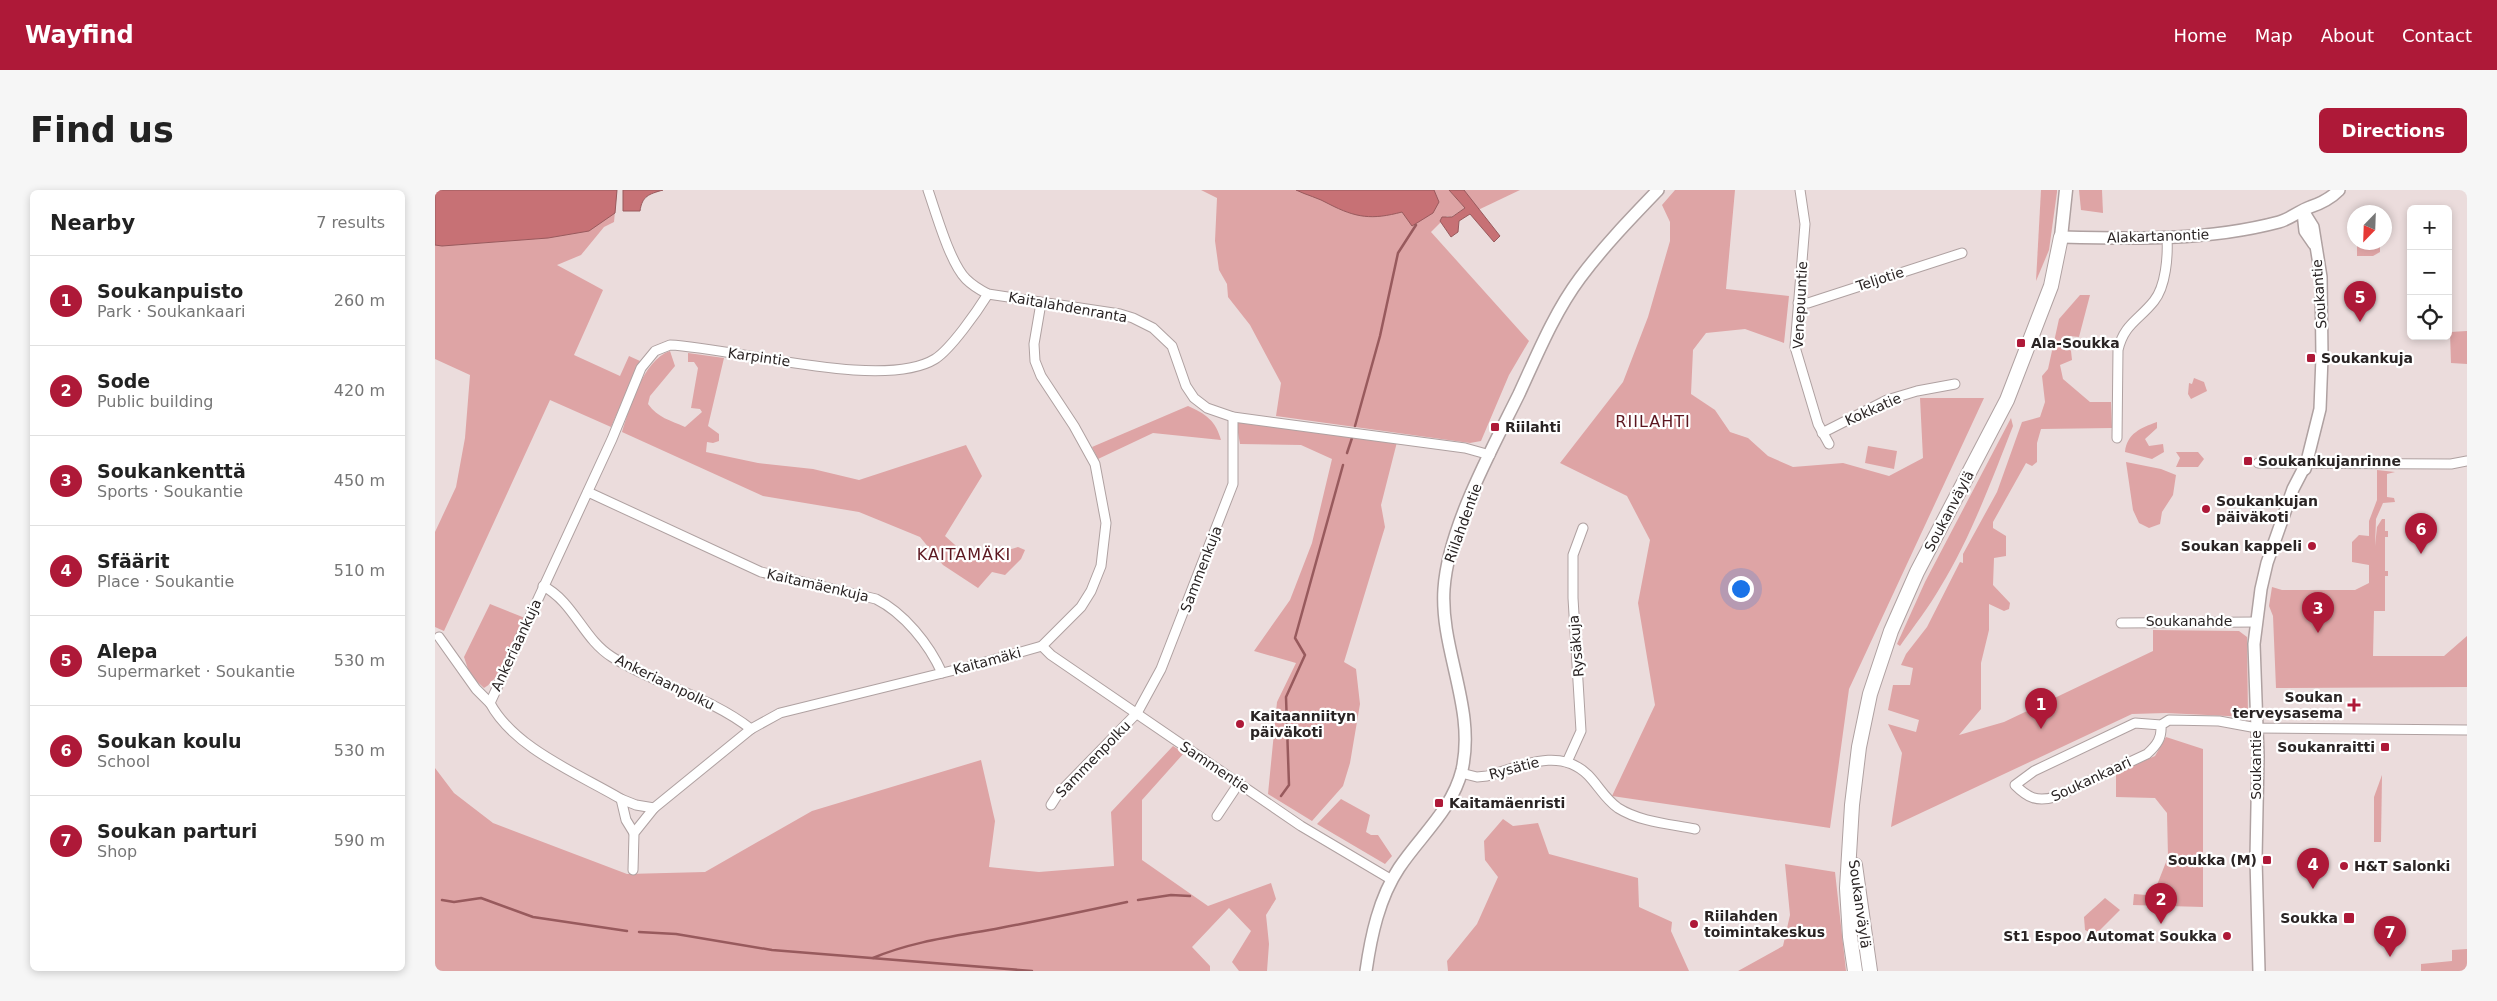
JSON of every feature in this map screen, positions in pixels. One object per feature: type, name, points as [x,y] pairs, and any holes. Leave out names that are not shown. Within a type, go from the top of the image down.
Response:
[{"type":"main road","name":"Soukanväylä","points":[[1855,971],[1850,937],[1847,888],[1859,747],[1879,664],[1917,572],[2007,400],[2051,286],[2061,237],[2065,190]]},
{"type":"main road","name":"Soukanväylä","points":[[1851,838],[1869,971]]},
{"type":"street","name":"Kaitalahdenranta","points":[[928,190],[956,265],[965,278],[988,294],[1120,314],[1153,328],[1172,346],[1186,386],[1195,398],[1207,408],[1233,417],[1465,448],[1489,455]]},
{"type":"street","name":"Riilahdentie","points":[[1366,971],[1370,942],[1392,880],[1408,856],[1445,809],[1461,773],[1467,732],[1443,607],[1449,557],[1489,455],[1556,317],[1579,280],[1612,238],[1658,190]]},
{"type":"street","name":"Venepuuntie","points":[[1799,190],[1805,224],[1795,348],[1822,433],[1829,444]]},
{"type":"street","name":"Alakartanontie","points":[[2307,209],[2330,190]]},
{"type":"street","name":"Alakartanontie","points":[[2061,237],[2199,237],[2241,230],[2281,221],[2319,205],[2339,190]]},
{"type":"street","name":"Soukantie","points":[[2259,971],[2255,859],[2257,728],[2254,687],[2257,622],[2267,563],[2289,505],[2293,489],[2307,462],[2318,419],[2322,381],[2321,277],[2314,244],[2313,227],[2307,209]]},
{"type":"street","points":[[2117,438],[2116,362],[2119,343],[2121,336],[2131,323],[2155,301],[2159,291],[2167,251],[2167,238]]},
{"type":"street","name":"Teljotie","points":[[1799,303],[1808,303],[1962,252]]},
{"type":"street","name":"Karpintie","points":[[588,492],[641,368],[650,356],[662,348],[680,346],[866,371],[901,371],[937,358],[988,294]]},
{"type":"street","name":"Kaitamäki","points":[[634,833],[654,808],[751,729],[780,713],[1043,646],[1071,619],[1091,591],[1104,554],[1107,522],[1095,464],[1074,426],[1041,376],[1035,361],[1034,344],[1041,303]]},
{"type":"street","name":"Kokkatie","points":[[1822,433],[1887,400],[1917,391],[1955,384]]},
{"type":"street","name":"Sammenkuja","points":[[1137,713],[1168,653],[1229,500],[1235,464],[1233,417]]},
{"type":"street","points":[[2258,464],[2307,462],[2451,464],[2467,461]]},
{"type":"street","name":"Ankeriaankuja","points":[[588,492],[490,703],[507,729],[520,740],[621,798],[636,805],[654,808]]},
{"type":"street","name":"Kaitamäenkuja","points":[[588,492],[761,572],[860,594],[886,604],[913,630],[937,662],[942,673]]},
{"type":"street","name":"Rysäkuja","points":[[1567,762],[1581,731],[1573,598],[1573,555],[1583,528]]},
{"type":"street","name":"Ankeriaanpolku","points":[[543,586],[563,600],[597,645],[611,656],[703,700],[751,729]]},
{"type":"street","name":"Soukanahde","points":[[2121,623],[2257,622]]},
{"type":"street","points":[[439,637],[476,689],[490,703]]},
{"type":"street","name":"Sammentie","points":[[1043,646],[1051,654],[1239,783],[1338,849],[1392,880]]},
{"type":"street","name":"Sammenpolku","points":[[1051,805],[1058,794],[1137,713]]},
{"type":"street","name":"Soukankaari","points":[[2161,725],[2162,733],[2156,746],[2147,754],[2055,797],[2045,800],[2034,799],[2025,795],[2015,785],[2034,771],[2135,723],[2161,725],[2169,720],[2219,721],[2257,728],[2467,730]]},
{"type":"street","name":"Rysätie","points":[[1461,773],[1477,777],[1487,776],[1541,761],[1567,762]]},
{"type":"street","points":[[1567,762],[1584,771],[1608,800],[1619,808],[1647,819],[1695,829]]},
{"type":"street","points":[[1217,816],[1239,783]]},
{"type":"street","points":[[621,798],[626,820],[634,833],[633,870]]},
{"type":"shaded area","points":[[435,190],[617,190],[614,222],[604,227],[581,255],[557,265],[603,290],[574,355],[620,376],[629,356],[640,361],[611,427],[550,400],[444,631],[435,627],[435,532],[456,487],[465,438],[470,375],[435,359]]},
{"type":"shaded area","points":[[435,190],[617,190],[615,213],[589,231],[548,238],[442,246],[435,245]]},
{"type":"shaded area","points":[[623,190],[663,190],[647,196],[642,202],[640,211],[623,211]]},
{"type":"shaded area","points":[[1201,190],[1449,190],[1465,208],[1451,217],[1447,216],[1431,232],[1529,341],[1509,375],[1481,441],[1470,443],[1276,416],[1281,383],[1250,325],[1228,297],[1227,284],[1219,270],[1215,241],[1217,198]]},
{"type":"shaded area","points":[[1296,190],[1434,190],[1439,202],[1433,213],[1412,226],[1402,212],[1373,217],[1356,215]]},
{"type":"shaded area","points":[[1449,190],[1464,190],[1500,236],[1494,242],[1470,214],[1459,221],[1458,232],[1451,237],[1440,221],[1442,217],[1452,217],[1465,208]]},
{"type":"shaded area","points":[[1460,190],[1520,190],[1478,210]]},
{"type":"shaded area","points":[[1675,190],[1735,190],[1726,289],[1789,296],[1784,343],[1745,329],[1706,333],[1693,350],[1691,394],[1715,410],[1730,432],[1748,438],[1768,456],[1793,467],[1843,463],[1889,476],[1923,458],[1920,398],[1984,398],[1849,689],[1830,828],[1612,796],[1655,705],[1638,603],[1650,540],[1627,496],[1560,463],[1623,382],[1648,317],[1670,241],[1670,222],[1662,205]]},
{"type":"shaded area","points":[[2041,190],[2057,190],[2057,192],[2049,250],[2036,281]]},
{"type":"shaded area","points":[[2079,190],[2102,190],[2103,213],[2081,210]]},
{"type":"shaded area","points":[[2357,250],[2380,250],[2380,252],[2373,256],[2357,256]]},
{"type":"shaded area","points":[[2080,295],[2090,295],[2079,337],[2069,336],[2064,343],[2071,351],[2072,360],[2060,365],[2063,379],[2090,402],[2111,402],[2112,428],[2041,429],[2037,443],[2037,462],[2032,466],[2026,463],[1993,522],[1993,528],[2006,536],[2006,556],[1994,558],[1993,585],[2010,603],[2009,609],[2004,611],[1989,604],[1989,630],[1981,663],[1981,709],[1959,735],[2004,722],[2153,651],[2153,630],[2239,631],[2247,637],[2248,717],[2166,713],[2132,714],[1891,827],[1902,753],[1888,724],[1916,732],[1919,720],[1888,710],[1893,685],[1910,685],[1913,668],[1901,665],[1906,654],[1927,627],[1960,562],[1963,563],[1963,554],[1997,492],[2022,422],[2040,417],[2045,402],[2042,376],[2048,369],[2059,319]]},
{"type":"shaded area","points":[[2467,331],[2467,364],[2451,363],[2452,332]]},
{"type":"shaded area","points":[[670,351],[675,366],[650,396],[648,404],[660,416],[685,427],[702,412],[700,409],[691,408],[698,368],[694,362],[688,362],[688,353],[724,358],[708,426],[719,434],[719,441],[707,442],[706,452],[758,463],[813,469],[859,480],[966,445],[982,476],[945,536],[973,561],[1018,547],[1025,550],[1021,559],[1005,575],[992,572],[978,588],[943,565],[920,537],[859,512],[763,496],[622,432],[645,374],[652,364]]},
{"type":"shaded area","points":[[2194,378],[2204,382],[2207,391],[2191,399],[2188,394],[2189,383],[2192,384]]},
{"type":"shaded area","points":[[1188,406],[1200,412],[1213,423],[1221,440],[1153,433],[1098,459],[1092,447]]},
{"type":"shaded area","points":[[2011,418],[2013,426],[1962,548],[1936,594],[1900,646],[1897,644],[1925,582]]},
{"type":"shaded area","points":[[1236,421],[1397,442],[1381,505],[1385,527],[1344,662],[1356,669],[1360,704],[1350,763],[1343,786],[1312,821],[1268,794],[1277,702],[1296,663],[1254,651],[1290,600],[1312,543],[1332,459],[1301,445],[1240,444]]},
{"type":"shaded area","points":[[2157,422],[2157,428],[2145,439],[2149,446],[2163,444],[2164,452],[2152,459],[2125,452],[2129,440],[2136,432]]},
{"type":"shaded area","points":[[1868,446],[1897,451],[1894,469],[1865,463]]},
{"type":"shaded area","points":[[2176,452],[2198,452],[2204,459],[2198,467],[2176,467],[2180,458]]},
{"type":"shaded area","points":[[2126,462],[2161,469],[2176,475],[2173,495],[2162,512],[2160,524],[2149,528],[2139,523],[2133,510]]},
{"type":"shaded area","points":[[2377,470],[2395,472],[2387,474],[2387,497],[2394,498],[2395,502],[2383,503],[2376,519],[2375,546],[2377,527],[2382,519],[2385,519],[2385,531],[2388,531],[2388,537],[2385,537],[2385,571],[2388,571],[2388,576],[2385,576],[2385,611],[2374,611],[2373,656],[2444,656],[2467,636],[2467,687],[2276,688],[2273,616],[2269,606],[2272,587],[2282,590],[2355,590],[2369,583],[2369,565],[2352,562],[2352,542],[2359,535],[2369,536],[2369,521],[2377,500]]},
{"type":"shaded area","points":[[490,604],[525,618],[503,666],[491,683],[484,688],[470,675],[464,657]]},
{"type":"shaded area","points":[[2166,737],[2203,749],[2203,907],[2133,905],[2134,894],[2146,895],[2155,890],[2168,857],[2167,813],[2155,798],[2116,797],[2116,773],[2155,756]]},
{"type":"shaded area","points":[[1173,746],[1184,753],[1142,800],[1142,860],[1208,906],[1271,883],[1276,899],[1266,915],[1269,944],[1267,971],[1239,971],[1232,962],[1251,931],[1229,908],[1192,947],[1210,966],[1210,971],[435,971],[435,768],[454,793],[493,823],[627,874],[705,872],[812,811],[981,760],[995,821],[989,867],[1039,872],[1114,866],[1111,812]]},
{"type":"shaded area","points":[[2382,775],[2381,842],[2374,842],[2374,797]]},
{"type":"shaded area","points":[[1341,799],[1370,815],[1366,832],[1371,835],[1378,835],[1392,856],[1385,864],[1317,824]]},
{"type":"shaded area","points":[[1503,819],[1513,826],[1538,823],[1549,854],[1638,878],[1639,907],[1672,922],[1671,931],[1689,971],[1448,971],[1447,961],[1477,924],[1498,877],[1485,860],[1484,841]]},
{"type":"shaded area","points":[[1785,864],[1835,872],[1846,971],[1738,971],[1783,946],[1790,915]]},
{"type":"shaded area","points":[[2105,898],[2120,910],[2095,935],[2085,930],[2084,917]]},
{"type":"shaded area","points":[[2467,949],[2467,971],[2421,971],[2421,964],[2452,961],[2452,950]]},
{"type":"waterway","points":[[1355,426],[1380,336],[1398,253],[1416,225]]},
{"type":"waterway","points":[[1347,453],[1352,438]]},
{"type":"waterway","points":[[1281,796],[1289,785],[1286,697],[1305,655],[1295,638],[1343,465]]},
{"type":"waterway","points":[[1138,900],[1171,895],[1190,896]]},
{"type":"waterway","points":[[442,900],[454,902],[481,898],[533,917],[627,931]]},
{"type":"waterway","points":[[873,958],[904,947],[935,940],[1127,902]]},
{"type":"waterway","points":[[639,932],[676,934],[772,950],[1032,971]]},
{"type":"place","name":"Alepa","points":[[2360,322]]},
{"type":"place","name":"Ala-Soukka","points":[[2021,343]]},
{"type":"place","name":"Soukankuja","points":[[2311,358]]},
{"type":"place","name":"Riilahti","points":[[1495,427]]},
{"type":"place","name":"Soukankujanrinne","points":[[2248,461]]},
{"type":"place","name":"Soukankujan päiväkoti","points":[[2206,509]]},
{"type":"place","name":"Soukan kappeli","points":[[2312,546]]},
{"type":"place","name":"Soukan koulu","points":[[2421,554]]},
{"type":"place","name":"Soukankenttä","points":[[2318,633]]},
{"type":"place","name":"Soukan terveysasema","points":[[2354,705]]},
{"type":"place","name":"Kaitaanniityn päiväkoti","points":[[1240,724]]},
{"type":"place","name":"Soukanpuisto","points":[[2041,729]]},
{"type":"place","name":"Soukanraitti","points":[[2385,747]]},
{"type":"place","name":"Kaitamäenristi","points":[[1439,803]]},
{"type":"place","name":"Soukka (M)","points":[[2267,860]]},
{"type":"place","name":"H&T Salonki","points":[[2344,866]]},
{"type":"place","name":"Sfäärit","points":[[2313,889]]},
{"type":"place","name":"Soukka","points":[[2349,918]]},
{"type":"place","name":"Riilahden toimintakeskus","points":[[1694,924]]},
{"type":"place","name":"Sode","points":[[2161,924]]},
{"type":"place","name":"St1 Espoo Automat Soukka","points":[[2227,936]]},
{"type":"place","name":"Soukan parturi","points":[[2390,957]]},
{"type":"district","name":"RIILAHTI","points":[[1653,421]]},
{"type":"district","name":"KAITAMÄKI","points":[[964,554]]}]
